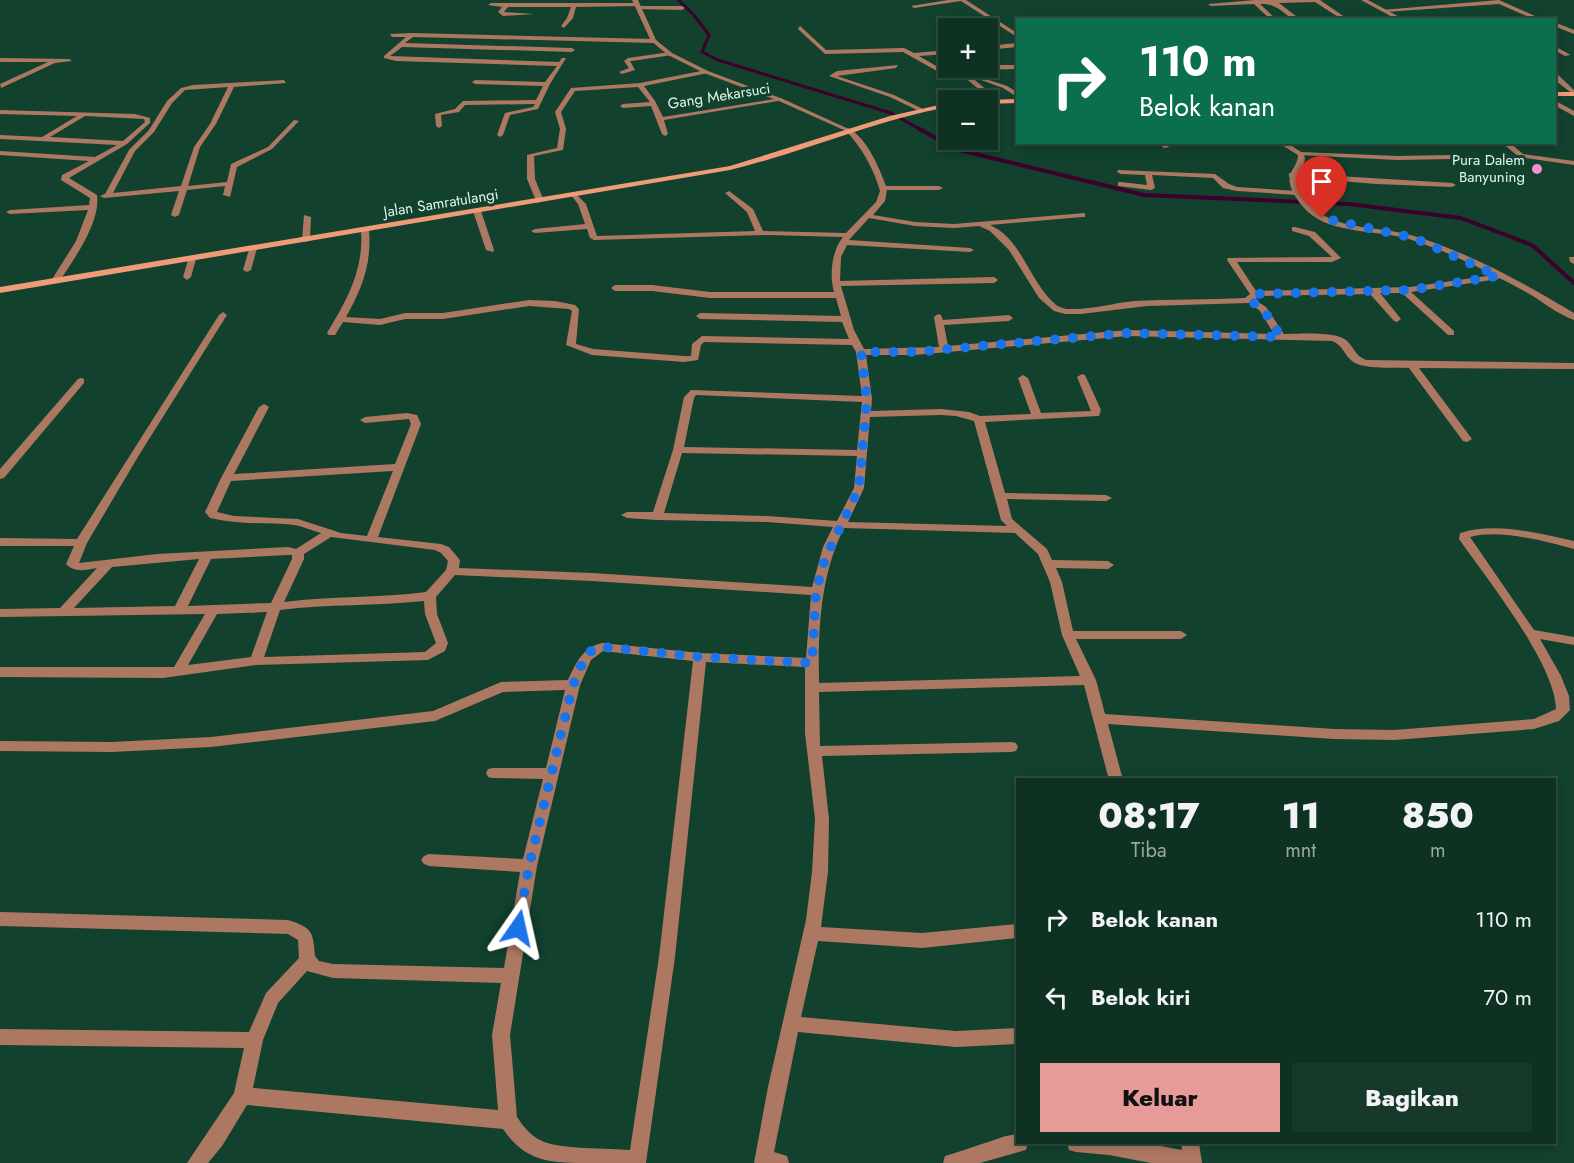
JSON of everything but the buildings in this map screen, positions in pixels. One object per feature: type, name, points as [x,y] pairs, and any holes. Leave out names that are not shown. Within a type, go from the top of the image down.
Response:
[{"type":"main road","points":[[1556,94],[1574,94]]},
{"type":"main road","points":[[998,102],[1016,100]]},
{"type":"main road","name":"Jalan Samratulangi","points":[[0,290],[662,181],[765,160],[848,130],[938,107]]},
{"type":"street","points":[[914,6],[962,0],[1016,34]]},
{"type":"street","points":[[1211,4],[1317,0],[1344,18]]},
{"type":"street","points":[[1364,0],[1399,18]]},
{"type":"street","points":[[1423,0],[1435,6]]},
{"type":"street","points":[[1384,10],[1497,1],[1537,18]]},
{"type":"street","points":[[1255,2],[1273,18]]},
{"type":"street","points":[[1274,2],[1296,18]]},
{"type":"street","points":[[506,5],[501,12],[503,14],[530,16],[538,3]]},
{"type":"street","points":[[491,5],[637,4],[682,8]]},
{"type":"street","points":[[637,4],[654,41],[670,54],[706,72],[781,100],[848,130],[863,144],[884,188],[883,198],[845,239],[837,258],[837,290],[845,319],[859,347],[867,399],[866,414],[859,488],[829,547],[816,591],[811,688],[812,733],[822,819],[820,872],[812,933],[792,1024],[769,1162]]},
{"type":"street","points":[[564,26],[570,18],[574,5]]},
{"type":"street","points":[[1556,25],[1574,32]]},
{"type":"street","points":[[800,28],[825,52],[901,50],[938,68]]},
{"type":"street","points":[[392,35],[654,41]]},
{"type":"street","points":[[412,35],[386,57],[396,60],[561,64]]},
{"type":"street","points":[[500,135],[507,114],[533,109],[539,102],[547,84],[581,40]]},
{"type":"street","points":[[400,45],[572,50]]},
{"type":"street","points":[[998,47],[1016,45]]},
{"type":"street","points":[[1556,49],[1567,55]]},
{"type":"street","points":[[912,55],[938,53]]},
{"type":"street","points":[[622,72],[633,69],[628,60],[670,54]]},
{"type":"street","points":[[0,60],[69,61]]},
{"type":"street","points":[[0,69],[20,60]]},
{"type":"street","points":[[1,86],[56,61]]},
{"type":"street","points":[[896,66],[837,73],[832,76],[892,96],[921,110]]},
{"type":"street","points":[[998,67],[1016,67]]},
{"type":"street","points":[[540,201],[531,179],[530,155],[560,149],[563,129],[558,112],[572,90],[640,85],[706,72]]},
{"type":"street","points":[[1556,76],[1574,94]]},
{"type":"street","points":[[968,78],[983,90]]},
{"type":"street","points":[[981,78],[1005,87],[1016,94]]},
{"type":"street","points":[[108,195],[132,150],[152,131],[169,102],[183,89],[284,82]]},
{"type":"street","points":[[475,82],[547,84]]},
{"type":"street","points":[[175,215],[197,147],[213,124],[232,85]]},
{"type":"street","points":[[640,85],[661,119],[665,134]]},
{"type":"street","name":"Gang Mekarsuci","points":[[661,119],[781,100]]},
{"type":"street","points":[[439,126],[441,123],[438,114],[457,111],[463,103],[539,102]]},
{"type":"street","points":[[1556,103],[1574,114]]},
{"type":"street","points":[[622,106],[653,104]]},
{"type":"street","points":[[0,112],[147,118],[148,122],[142,129],[125,143],[68,175],[65,180],[94,197],[228,184]]},
{"type":"street","points":[[42,140],[83,115]]},
{"type":"street","points":[[227,195],[234,165],[270,148],[296,121]]},
{"type":"street","points":[[0,137],[125,143]]},
{"type":"street","points":[[1284,144],[1301,154],[1403,158],[1453,157]]},
{"type":"street","points":[[1506,144],[1521,156],[1574,163]]},
{"type":"street","points":[[0,153],[97,159]]},
{"type":"street","points":[[1292,175],[1302,160],[1301,154]]},
{"type":"street","points":[[1120,172],[1215,176],[1226,186],[1238,189],[1298,194]]},
{"type":"street","points":[[1121,184],[1151,189],[1148,173]]},
{"type":"street","points":[[1181,174],[1185,183]]},
{"type":"street","points":[[1292,175],[1365,182],[1452,185]]},
{"type":"street","points":[[1292,175],[1298,194],[1316,214],[1330,220],[1414,238],[1498,276],[1574,317]]},
{"type":"street","points":[[884,188],[939,188]]},
{"type":"street","points":[[729,193],[750,211],[760,233]]},
{"type":"street","points":[[575,195],[582,204],[593,237],[596,238],[760,233],[970,250]]},
{"type":"street","points":[[55,281],[82,236],[93,207],[94,197]]},
{"type":"street","points":[[10,212],[93,207]]},
{"type":"street","points":[[477,211],[490,250]]},
{"type":"street","points":[[868,216],[936,226],[1082,215]]},
{"type":"street","points":[[306,240],[307,217]]},
{"type":"street","points":[[980,224],[997,231],[1050,305],[1071,312],[1149,302],[1205,303],[1252,297],[1372,290],[1405,291],[1498,276]]},
{"type":"street","points":[[535,231],[589,226]]},
{"type":"street","points":[[1281,337],[1263,309],[1252,297],[1231,260],[1332,260],[1336,258],[1312,234],[1295,229]]},
{"type":"street","points":[[332,333],[363,273],[368,246],[365,230]]},
{"type":"street","points":[[247,270],[253,248]]},
{"type":"street","points":[[187,277],[192,259]]},
{"type":"street","points":[[615,288],[652,288],[711,294],[837,290],[994,280]]},
{"type":"street","points":[[1372,290],[1397,319]]},
{"type":"street","points":[[1405,291],[1451,333]]},
{"type":"street","points":[[340,319],[380,322],[405,316],[443,316],[544,303],[564,305],[576,311],[571,345],[592,352],[684,359],[695,358],[697,344],[702,339],[914,352],[1128,333],[1334,338],[1343,342],[1359,362],[1412,365],[1574,366]]},
{"type":"street","points":[[223,315],[81,543],[72,562],[73,566],[207,555],[288,551],[298,553],[328,534]]},
{"type":"street","points":[[700,316],[845,319]]},
{"type":"street","points":[[944,349],[938,320],[1009,318]]},
{"type":"street","points":[[1412,365],[1467,439]]},
{"type":"street","points":[[866,414],[950,413],[979,419],[1095,414],[1096,410],[1082,377]]},
{"type":"street","points":[[1023,378],[1037,417]]},
{"type":"street","points":[[0,476],[81,381]]},
{"type":"street","points":[[657,517],[678,450],[689,397],[694,392],[867,399]]},
{"type":"street","points":[[0,613],[274,608],[305,603],[386,601],[430,596],[452,571],[454,560],[445,550],[437,547],[328,534],[311,525],[298,522],[214,516],[211,512],[226,478],[264,407]]},
{"type":"street","points":[[365,420],[399,416],[413,417],[416,420],[371,540]]},
{"type":"street","points":[[979,419],[1007,520],[1015,530],[1042,552],[1056,582],[1068,635],[1089,680],[1115,778]]},
{"type":"street","points":[[678,450],[863,453]]},
{"type":"street","points":[[226,478],[399,467]]},
{"type":"street","points":[[1000,496],[1106,498]]},
{"type":"street","points":[[627,515],[767,519],[875,527],[1015,530]]},
{"type":"street","points":[[1100,719],[1334,735],[1394,735],[1547,720],[1563,710],[1566,694],[1558,674],[1535,634],[1464,535],[1477,532],[1526,535],[1574,545]]},
{"type":"street","points":[[0,543],[81,543]]},
{"type":"street","points":[[256,661],[274,608],[298,559],[298,553]]},
{"type":"street","points":[[179,611],[207,555]]},
{"type":"street","points":[[1048,564],[1108,565]]},
{"type":"street","points":[[64,611],[106,565]]},
{"type":"street","points":[[452,571],[816,591]]},
{"type":"street","points":[[0,672],[178,671],[256,661],[302,662],[428,656],[440,648],[442,643],[431,614],[430,596]]},
{"type":"street","points":[[178,671],[213,610]]},
{"type":"street","points":[[1535,634],[1574,641]]},
{"type":"street","points":[[1068,635],[1181,635]]},
{"type":"street","points":[[700,657],[667,957],[637,1161],[553,1154],[535,1148],[518,1135],[508,1120],[501,1035],[529,866],[573,685],[585,657],[592,650],[602,647],[700,657],[812,663]]},
{"type":"street","points":[[811,688],[1089,680]]},
{"type":"street","points":[[0,746],[122,747],[211,742],[435,716],[501,687],[573,685]]},
{"type":"street","points":[[816,752],[1011,747]]},
{"type":"street","points":[[493,773],[551,774]]},
{"type":"street","points":[[429,860],[529,866]]},
{"type":"street","points":[[0,918],[288,927],[300,929],[305,935],[308,959],[310,964],[317,968],[333,971],[511,976]]},
{"type":"street","points":[[812,933],[874,939],[937,940],[1016,931]]},
{"type":"street","points":[[195,1163],[215,1139],[242,1096],[254,1040],[272,998],[308,959]]},
{"type":"street","points":[[792,1024],[956,1040],[1016,1036]]},
{"type":"street","points":[[0,1037],[254,1040]]},
{"type":"street","points":[[242,1096],[508,1120]]},
{"type":"street","points":[[952,1163],[1016,1143]]},
{"type":"street","points":[[1087,1144],[1192,1156]]},
{"type":"waterway","points":[[678,0],[693,14],[709,35],[702,52],[718,60],[891,113],[921,130]]},
{"type":"waterway","points":[[918,128],[955,149],[1144,195],[1349,204],[1461,218],[1532,245],[1574,283]]},
{"type":"place","name":"Pura Dalem Banyuning","points":[[1537,169]]},
{"type":"route","points":[[518,928],[529,866],[573,685],[585,657],[592,650],[613,646],[700,657],[774,663],[812,663],[816,591],[829,547],[859,488],[867,399],[861,352],[914,352],[1128,333],[1281,337],[1269,316],[1259,305],[1251,301],[1254,294],[1410,290],[1498,276],[1414,238],[1322,218]]}]
